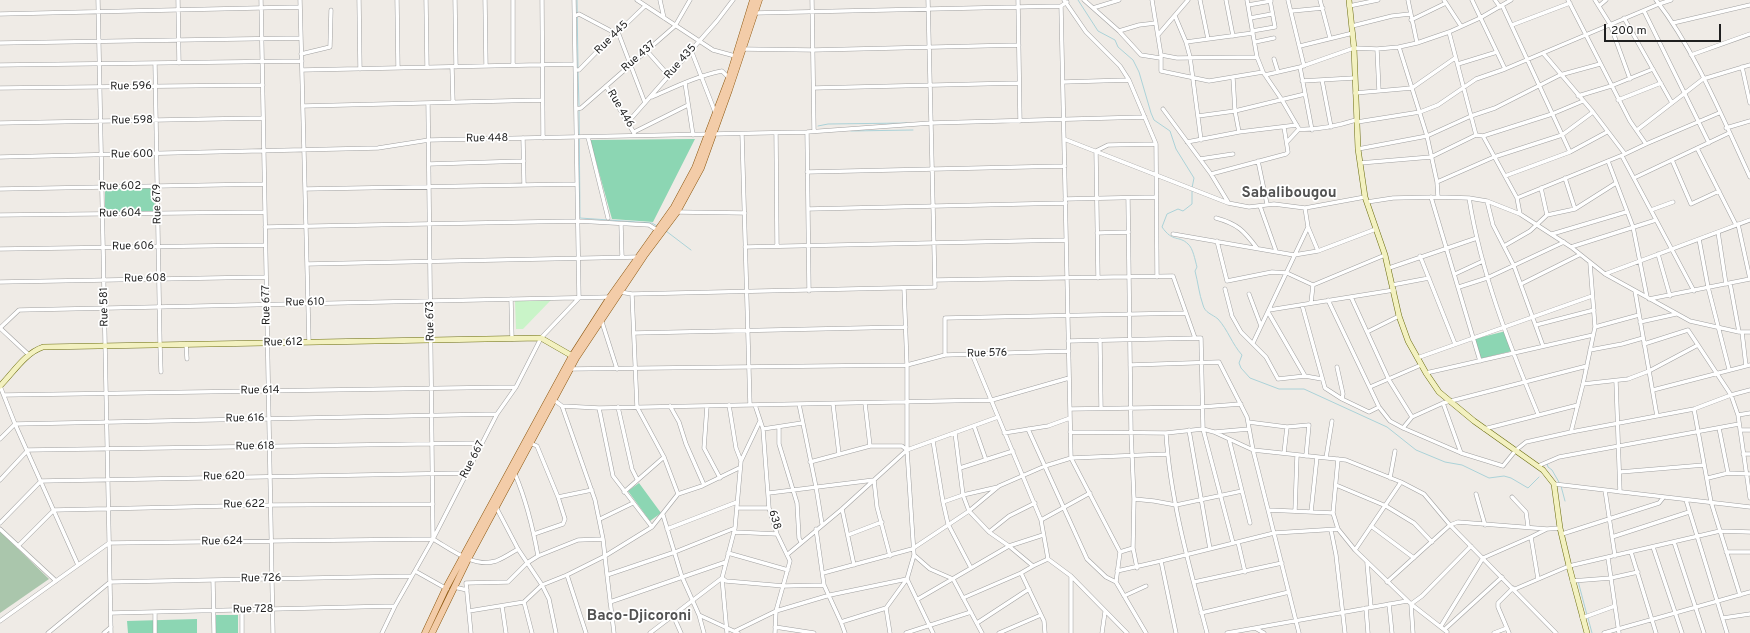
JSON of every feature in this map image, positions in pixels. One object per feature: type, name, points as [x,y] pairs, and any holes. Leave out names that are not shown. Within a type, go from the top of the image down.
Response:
[{"type":"main road","points":[[600,318],[610,297],[617,294],[639,257],[674,207],[695,168],[709,134],[721,113],[753,0]]},
{"type":"main road","points":[[425,633],[574,357],[617,294],[677,212],[701,168],[715,112],[729,78],[735,56],[740,49],[759,0]]},
{"type":"main road","points":[[1349,3],[1354,48],[1358,149],[1366,199],[1389,268],[1399,316],[1408,341],[1421,365],[1439,392],[1484,429],[1538,466],[1554,484],[1560,528],[1568,566],[1586,633]]},
{"type":"main road","points":[[541,338],[574,357]]},
{"type":"main road","name":"Rue 612","points":[[0,386],[29,355],[44,347],[541,338]]},
{"type":"main road","points":[[495,503],[515,474],[529,442]]},
{"type":"main road","points":[[432,633],[450,589]]},
{"type":"street","name":"Rue 581","points":[[98,0],[111,633]]},
{"type":"street","points":[[178,0],[179,63]]},
{"type":"street","name":"Rue 677","points":[[261,0],[272,633]]},
{"type":"street","points":[[300,0],[309,342]]},
{"type":"street","points":[[359,0],[360,69]]},
{"type":"street","points":[[397,0],[398,68]]},
{"type":"street","points":[[426,0],[427,67]]},
{"type":"street","points":[[453,102],[455,0]]},
{"type":"street","points":[[485,0],[486,66]]},
{"type":"street","points":[[513,0],[513,65]]},
{"type":"street","points":[[542,0],[543,138]]},
{"type":"street","points":[[574,0],[575,64],[577,70],[578,108],[577,184],[579,298]]},
{"type":"street","points":[[638,0],[713,50],[735,56]]},
{"type":"street","points":[[660,0],[665,19]]},
{"type":"street","name":"Rue 437","points":[[578,108],[631,65],[675,26],[690,0]]},
{"type":"street","name":"Rue 435","points":[[628,122],[733,0]]},
{"type":"street","points":[[812,0],[814,131]]},
{"type":"street","points":[[617,294],[809,291],[935,287],[928,0]]},
{"type":"street","points":[[1018,0],[1020,121]]},
{"type":"street","points":[[1084,0],[1119,31],[1141,55],[1177,58],[1257,57]]},
{"type":"street","points":[[1093,8],[1119,0]]},
{"type":"street","points":[[1152,0],[1158,35],[1161,71],[1209,81],[1278,72],[1302,66],[1354,48],[1377,49],[1399,47],[1417,43],[1449,32],[1480,18],[1511,0]]},
{"type":"street","points":[[1158,35],[1188,0]]},
{"type":"street","points":[[1200,0],[1208,39]]},
{"type":"street","points":[[1226,0],[1233,36]]},
{"type":"street","points":[[1247,0],[1257,57],[1264,74],[1298,127]]},
{"type":"street","points":[[1186,42],[1233,36],[1274,27],[1271,0],[1248,5]]},
{"type":"street","points":[[1288,0],[1300,46],[1302,81],[1312,130]]},
{"type":"street","points":[[1320,0],[1330,38]]},
{"type":"street","points":[[1349,3],[1378,0]]},
{"type":"street","points":[[1408,0],[1417,43]]},
{"type":"street","points":[[1472,0],[1505,69]]},
{"type":"street","points":[[1495,0],[1501,6],[1512,26],[1570,152]]},
{"type":"street","points":[[1595,0],[1610,24],[1630,79]]},
{"type":"street","points":[[1599,6],[1606,0]]},
{"type":"street","points":[[1187,142],[1239,132],[1284,127],[1298,127],[1312,130],[1331,128],[1357,121],[1420,112],[1438,105],[1476,79],[1505,69],[1586,35],[1644,10],[1657,2],[1671,0]]},
{"type":"street","points":[[1116,582],[1120,552],[1071,458],[1062,6],[1065,1],[1086,32],[1120,66],[1129,80],[1156,144],[1157,276]]},
{"type":"street","points":[[1411,20],[1445,1],[1461,26]]},
{"type":"street","points":[[1512,26],[1569,2],[1618,100],[1646,144]]},
{"type":"street","points":[[1657,2],[1673,23],[1691,55],[1726,128],[1748,168],[1750,177]]},
{"type":"street","points":[[1673,23],[1750,5]]},
{"type":"street","name":"Rue 445","points":[[577,70],[645,6]]},
{"type":"street","points":[[755,13],[1062,6]]},
{"type":"street","points":[[0,14],[300,7]]},
{"type":"street","points":[[1292,11],[1323,8]]},
{"type":"street","points":[[301,54],[330,47],[331,10]]},
{"type":"street","points":[[1644,10],[1709,143]]},
{"type":"street","points":[[575,16],[579,14],[617,33],[645,103]]},
{"type":"street","points":[[1250,18],[1272,14]]},
{"type":"street","points":[[1352,26],[1392,16],[1410,14]]},
{"type":"street","points":[[1175,16],[1186,42],[1190,57],[1201,140]]},
{"type":"street","points":[[1624,18],[1672,103]]},
{"type":"street","points":[[1119,31],[1139,25],[1156,23]]},
{"type":"street","points":[[1449,32],[1476,135]]},
{"type":"street","points":[[1300,46],[1353,33]]},
{"type":"street","points":[[1691,55],[1750,34]]},
{"type":"street","points":[[0,43],[301,38]]},
{"type":"street","points":[[1255,42],[1274,38]]},
{"type":"street","points":[[740,49],[813,50],[1019,45]]},
{"type":"street","points":[[1399,47],[1427,136],[1438,182],[1438,197]]},
{"type":"street","points":[[1377,49],[1379,91]]},
{"type":"street","points":[[691,50],[700,77],[715,112]]},
{"type":"street","points":[[647,51],[669,76]]},
{"type":"street","points":[[1458,64],[1497,52]]},
{"type":"street","points":[[1543,53],[1560,75],[1593,112],[1624,155],[1634,178],[1694,290]]},
{"type":"street","points":[[1356,93],[1412,88],[1456,58]]},
{"type":"street","points":[[1274,59],[1278,72]]},
{"type":"street","points":[[0,65],[302,61]]},
{"type":"street","name":"Rue 679","points":[[155,63],[159,306],[162,372]]},
{"type":"street","points":[[302,70],[575,64]]},
{"type":"street","points":[[1358,149],[1427,136],[1471,116],[1495,108],[1560,75],[1600,64]]},
{"type":"street","points":[[1637,130],[1703,79],[1750,64]]},
{"type":"street","points":[[1742,67],[1750,103]]},
{"type":"street","points":[[1578,96],[1611,86],[1653,69]]},
{"type":"street","points":[[651,97],[700,77],[722,71],[729,78]]},
{"type":"street","points":[[1234,78],[1235,111],[1239,132]]},
{"type":"street","points":[[1302,81],[1354,78]]},
{"type":"street","points":[[1063,82],[1129,80]]},
{"type":"street","points":[[1322,80],[1331,128]]},
{"type":"street","points":[[684,83],[693,135]]},
{"type":"street","points":[[814,88],[1019,83]]},
{"type":"street","points":[[1618,100],[1660,83]]},
{"type":"street","name":"Rue 596","points":[[0,88],[263,85]]},
{"type":"street","name":"Rue 446","points":[[606,86],[634,134]]},
{"type":"street","points":[[1198,116],[1235,111],[1305,94]]},
{"type":"street","points":[[303,106],[542,100]]},
{"type":"street","points":[[1360,163],[1431,157],[1476,135],[1483,136],[1552,114],[1583,101]]},
{"type":"street","name":"Rue 673","points":[[428,103],[433,539]]},
{"type":"street","points":[[634,134],[688,105]]},
{"type":"street","points":[[1163,109],[1211,174],[1228,203]]},
{"type":"street","points":[[1438,182],[1494,157],[1562,135],[1593,112]]},
{"type":"street","points":[[1517,198],[1624,155],[1719,113]]},
{"type":"street","name":"Rue 448","points":[[264,152],[378,148],[429,140],[588,137],[634,134],[693,135],[776,133],[931,123],[1145,117]]},
{"type":"street","name":"Rue 598","points":[[0,123],[263,118]]},
{"type":"street","points":[[1726,128],[1750,121]]},
{"type":"street","points":[[1211,174],[1286,154],[1288,152],[1284,127]]},
{"type":"street","points":[[1287,142],[1298,127]]},
{"type":"street","points":[[807,132],[809,291]]},
{"type":"street","points":[[1505,176],[1570,152],[1608,132]]},
{"type":"street","points":[[776,133],[777,246]]},
{"type":"street","points":[[1634,178],[1729,133]]},
{"type":"street","points":[[742,134],[750,405]]},
{"type":"street","points":[[1483,136],[1517,198],[1520,214]]},
{"type":"street","points":[[588,137],[608,218]]},
{"type":"street","points":[[523,138],[524,185]]},
{"type":"street","points":[[1064,139],[1156,174],[1199,193],[1228,203],[1249,206],[1274,204],[1305,208],[1366,199],[1438,197],[1470,198],[1487,201],[1520,214],[1564,242],[1605,274],[1690,321],[1740,332],[1750,332]]},
{"type":"street","points":[[1096,151],[1108,145],[1156,144]]},
{"type":"street","points":[[1648,298],[1670,296],[1750,279],[1737,225],[1698,148]]},
{"type":"street","points":[[1096,151],[1098,278]]},
{"type":"street","name":"Rue 600","points":[[0,157],[264,152]]},
{"type":"street","points":[[1200,159],[1233,154]]},
{"type":"street","points":[[1672,160],[1691,204],[1719,191]]},
{"type":"street","points":[[429,164],[524,161]]},
{"type":"street","points":[[1258,161],[1267,204]]},
{"type":"street","points":[[1608,161],[1626,212],[1633,227],[1648,298]]},
{"type":"street","points":[[807,172],[1065,166]]},
{"type":"street","points":[[1565,178],[1574,209]]},
{"type":"street","points":[[1504,246],[1530,231],[1547,215],[1574,209],[1616,183]]},
{"type":"street","name":"Rue 602","points":[[0,189],[264,184]]},
{"type":"street","points":[[305,189],[577,184]]},
{"type":"street","points":[[1540,188],[1547,215]]},
{"type":"street","points":[[808,209],[933,206],[1156,197]]},
{"type":"street","points":[[1431,197],[1480,361]]},
{"type":"street","points":[[1128,198],[1131,432],[1134,499],[1133,548],[1137,568]]},
{"type":"street","points":[[1470,198],[1477,238],[1487,278],[1504,328],[1538,414]]},
{"type":"street","points":[[1487,201],[1493,225],[1514,266],[1543,346]]},
{"type":"street","points":[[1651,210],[1673,202]]},
{"type":"street","points":[[1260,206],[1276,251]]},
{"type":"street","points":[[1305,208],[1308,227],[1318,251]]},
{"type":"street","name":"Rue 604","points":[[0,216],[265,212]]},
{"type":"street","points":[[677,212],[744,213]]},
{"type":"street","points":[[1552,234],[1626,212]]},
{"type":"street","points":[[1216,218],[1230,222],[1244,231],[1257,248]]},
{"type":"street","points":[[1571,247],[1656,220]]},
{"type":"street","points":[[265,227],[578,221],[649,225],[657,230]]},
{"type":"street","points":[[1605,274],[1737,225],[1750,222]]},
{"type":"street","points":[[620,224],[622,257]]},
{"type":"street","points":[[1253,343],[1308,227]]},
{"type":"street","points":[[1173,234],[1294,255],[1318,251],[1376,229]]},
{"type":"street","points":[[1098,233],[1129,232]]},
{"type":"street","points":[[1653,390],[1717,374],[1729,369],[1748,366],[1728,283],[1718,232]]},
{"type":"street","points":[[1389,268],[1446,247],[1477,238]]},
{"type":"street","points":[[1699,239],[1708,287],[1729,369]]},
{"type":"street","points":[[746,247],[1066,240]]},
{"type":"street","points":[[1217,241],[1227,281],[1272,272],[1287,273],[1313,285],[1385,255]]},
{"type":"street","points":[[1459,287],[1487,278],[1564,242]]},
{"type":"street","name":"Rue 606","points":[[0,249],[266,245]]},
{"type":"street","points":[[1658,254],[1670,296]]},
{"type":"street","points":[[1521,284],[1579,255]]},
{"type":"street","points":[[1420,256],[1455,344]]},
{"type":"street","points":[[307,264],[639,257]]},
{"type":"street","points":[[1455,274],[1483,262]]},
{"type":"street","points":[[1571,432],[1595,327],[1590,262]]},
{"type":"street","points":[[934,280],[1173,276],[1195,338]]},
{"type":"street","name":"Rue 608","points":[[0,282],[266,277]]},
{"type":"street","points":[[1269,311],[1351,297],[1429,278]]},
{"type":"street","points":[[1311,303],[1313,285]]},
{"type":"street","points":[[841,622],[886,608],[907,579],[914,555],[912,548],[907,450],[907,365],[904,288]]},
{"type":"street","points":[[1225,289],[1232,316],[1241,332],[1266,358],[1278,379],[1305,376],[1322,379]]},
{"type":"street","points":[[1635,291],[1657,416]]},
{"type":"street","points":[[632,294],[637,407],[664,457],[678,494]]},
{"type":"street","points":[[1249,294],[1261,326]]},
{"type":"street","points":[[1417,358],[1592,296]]},
{"type":"street","name":"Rue 610","points":[[0,328],[19,310],[610,297]]},
{"type":"street","points":[[1351,297],[1389,380],[1412,417]]},
{"type":"street","name":"Rue 667","points":[[382,633],[395,606],[433,539],[497,414],[516,386],[541,338],[579,298]]},
{"type":"street","points":[[511,299],[512,339]]},
{"type":"street","points":[[1328,300],[1379,407],[1390,421],[1461,453],[1504,466],[1516,450],[1526,442],[1694,409],[1731,395],[1750,390]]},
{"type":"street","points":[[1302,305],[1325,388],[1342,399],[1369,412],[1379,407]]},
{"type":"street","points":[[1536,325],[1594,310]]},
{"type":"street","points":[[1269,311],[1305,376]]},
{"type":"street","points":[[945,355],[945,318],[1186,313]]},
{"type":"street","points":[[1640,322],[1676,314]]},
{"type":"street","points":[[1595,327],[1639,315]]},
{"type":"street","points":[[1367,332],[1399,316]]},
{"type":"street","points":[[600,318],[617,369]]},
{"type":"street","points":[[1690,321],[1688,330],[1731,395],[1738,415],[1743,454],[1748,473],[1750,498]]},
{"type":"street","points":[[634,333],[906,327]]},
{"type":"street","points":[[0,328],[29,355]]},
{"type":"street","points":[[1644,344],[1688,330]]},
{"type":"street","points":[[1426,373],[1593,335]]},
{"type":"street","points":[[1068,341],[1201,338],[1201,407],[1203,429],[1233,543]]},
{"type":"street","points":[[1590,350],[1622,344],[1643,338]]},
{"type":"street","points":[[1100,340],[1101,408]]},
{"type":"street","points":[[186,344],[187,358]]},
{"type":"street","points":[[1583,384],[1628,379],[1649,371],[1698,345]]},
{"type":"street","name":"Rue 576","points":[[568,368],[635,369],[907,365],[945,355],[1069,351]]},
{"type":"street","points":[[972,354],[992,400],[1004,433],[1035,503],[1041,520],[1048,559],[1071,576],[1127,633]]},
{"type":"street","points":[[1130,365],[1219,362],[1241,404],[1248,422],[1253,450],[1299,633]]},
{"type":"street","points":[[1370,387],[1421,365]]},
{"type":"street","points":[[1403,428],[1412,417],[1443,403],[1452,402],[1587,366]]},
{"type":"street","points":[[1337,367],[1343,394],[1342,399]]},
{"type":"street","points":[[552,399],[562,406],[599,408],[992,400],[1069,378]]},
{"type":"street","points":[[1616,381],[1620,492]]},
{"type":"street","points":[[0,386],[15,424],[28,450],[78,565]]},
{"type":"street","name":"Rue 614","points":[[4,395],[516,386]]},
{"type":"street","points":[[865,403],[870,446]]},
{"type":"street","points":[[1443,403],[1461,453]]},
{"type":"street","points":[[799,404],[822,524]]},
{"type":"street","points":[[832,404],[839,454]]},
{"type":"street","points":[[1070,409],[1201,407],[1241,404]]},
{"type":"street","points":[[729,405],[736,448],[741,461]]},
{"type":"street","name":"638","points":[[755,405],[763,430],[769,508],[777,534],[788,554],[790,561],[776,611],[775,633]]},
{"type":"street","points":[[1484,429],[1578,405]]},
{"type":"street","points":[[562,406],[592,490],[600,519],[614,633]]},
{"type":"street","points":[[670,406],[679,422],[684,440],[704,486]]},
{"type":"street","points":[[706,406],[704,448],[720,478]]},
{"type":"street","points":[[618,407],[632,469],[637,479]]},
{"type":"street","points":[[599,408],[613,476],[652,528]]},
{"type":"street","points":[[1694,409],[1712,502],[1740,595]]},
{"type":"street","points":[[1738,415],[1750,413]]},
{"type":"street","name":"Rue 616","points":[[15,424],[497,414]]},
{"type":"street","points":[[788,554],[822,524],[842,509],[907,450],[998,417]]},
{"type":"street","points":[[1004,433],[1048,426],[1070,418]]},
{"type":"street","points":[[728,633],[722,578],[735,530],[739,468],[760,421]]},
{"type":"street","points":[[1326,458],[1332,421]]},
{"type":"street","points":[[1248,422],[1286,427],[1309,424],[1306,456]]},
{"type":"street","points":[[763,430],[802,423]]},
{"type":"street","points":[[0,439],[15,424]]},
{"type":"street","points":[[1538,466],[1559,457],[1739,424]]},
{"type":"street","points":[[974,426],[986,460]]},
{"type":"street","points":[[778,427],[779,444],[797,503],[799,538],[801,542]]},
{"type":"street","points":[[1284,453],[1286,427]]},
{"type":"street","points":[[1214,432],[1249,428]]},
{"type":"street","points":[[1719,428],[1728,473]]},
{"type":"street","points":[[1028,429],[1087,559],[1106,577],[1116,582],[1146,633]]},
{"type":"street","points":[[1070,432],[1166,433],[1203,429],[1214,432],[1253,450],[1346,460],[1402,482],[1424,494],[1450,525],[1556,633]]},
{"type":"street","points":[[1189,430],[1210,549]]},
{"type":"street","points":[[1740,430],[1750,430]]},
{"type":"street","points":[[956,433],[963,495],[969,510],[989,532],[1010,546],[1033,566]]},
{"type":"street","points":[[1166,433],[1167,454],[1176,505],[1207,633]]},
{"type":"street","points":[[1229,439],[1250,523]]},
{"type":"street","points":[[933,441],[948,524],[971,568]]},
{"type":"street","points":[[529,442],[536,446],[558,497],[565,522],[534,534]]},
{"type":"street","name":"Rue 618","points":[[28,450],[482,444]]},
{"type":"street","points":[[810,462],[870,446],[902,446],[907,450]]},
{"type":"street","points":[[0,480],[28,450]]},
{"type":"street","points":[[960,468],[1013,451]]},
{"type":"street","points":[[1390,478],[1394,451]]},
{"type":"street","points":[[943,502],[963,495],[999,486],[1045,466],[1071,458],[1132,457],[1167,454]]},
{"type":"street","points":[[1743,454],[1750,454]]},
{"type":"street","points":[[1295,511],[1297,455]]},
{"type":"street","points":[[624,492],[637,479],[664,457]]},
{"type":"street","points":[[1311,512],[1318,457]]},
{"type":"street","points":[[1338,460],[1333,513],[1338,530],[1355,550],[1387,582],[1411,604],[1446,630],[1502,577]]},
{"type":"street","points":[[1620,472],[1704,465]]},
{"type":"street","points":[[469,611],[524,602],[542,585],[568,575],[605,556],[652,528],[678,494],[704,486],[739,468]]},
{"type":"street","name":"Rue 620","points":[[41,481],[467,473]]},
{"type":"street","points":[[1708,478],[1728,473],[1748,473]]},
{"type":"street","points":[[515,474],[534,534],[538,556]]},
{"type":"street","points":[[769,493],[874,480]]},
{"type":"street","points":[[874,480],[877,507],[890,556]]},
{"type":"street","points":[[0,523],[41,481]]},
{"type":"street","points":[[1355,550],[1402,482]]},
{"type":"street","points":[[1554,484],[1663,498],[1750,506]]},
{"type":"street","points":[[1336,485],[1386,506],[1414,524],[1432,542]]},
{"type":"street","points":[[823,573],[890,556],[912,548],[969,510],[999,486]]},
{"type":"street","points":[[558,497],[592,490]]},
{"type":"street","points":[[1605,490],[1614,556]]},
{"type":"street","points":[[1134,499],[1176,505],[1201,501],[1242,491]]},
{"type":"street","points":[[1041,520],[1090,493]]},
{"type":"street","points":[[1476,494],[1485,525]]},
{"type":"street","points":[[1512,497],[1526,512],[1528,526]]},
{"type":"street","points":[[1562,534],[1659,504],[1663,498]]},
{"type":"street","points":[[1686,500],[1728,633]]},
{"type":"street","points":[[667,529],[737,502]]},
{"type":"street","points":[[495,503],[518,549],[542,585],[549,599],[556,633]]},
{"type":"street","points":[[600,519],[633,503]]},
{"type":"street","points":[[989,532],[1010,516],[1035,503]]},
{"type":"street","name":"Rue 622","points":[[54,510],[270,505],[433,504]]},
{"type":"street","points":[[737,508],[769,508]]},
{"type":"street","points":[[842,509],[854,565]]},
{"type":"street","points":[[18,546],[54,510]]},
{"type":"street","points":[[1268,510],[1333,513]]},
{"type":"street","points":[[1612,537],[1690,512]]},
{"type":"street","points":[[662,515],[682,577],[699,615],[704,633]]},
{"type":"street","points":[[848,535],[882,522]]},
{"type":"street","points":[[1387,582],[1450,525],[1458,522],[1485,525],[1528,526],[1547,529],[1560,528]]},
{"type":"street","points":[[1371,526],[1414,558]]},
{"type":"street","points":[[0,528],[56,581]]},
{"type":"street","points":[[816,529],[824,585],[830,595],[845,633]]},
{"type":"street","points":[[1441,626],[1483,558],[1547,529]]},
{"type":"street","points":[[606,575],[735,530],[777,534]]},
{"type":"street","points":[[1331,530],[1336,555],[1345,633]]},
{"type":"street","points":[[1117,571],[1137,568],[1274,533],[1338,530]]},
{"type":"street","points":[[1509,633],[1498,604],[1514,589],[1568,566],[1720,531],[1750,532]]},
{"type":"street","points":[[918,599],[1010,546],[1043,535]]},
{"type":"street","points":[[1531,537],[1538,579]]},
{"type":"street","points":[[433,539],[466,558],[478,563],[495,561],[518,549]]},
{"type":"street","name":"Rue 624","points":[[109,543],[433,539]]},
{"type":"street","points":[[471,633],[466,583],[508,582],[527,563],[538,556],[578,540],[603,539]]},
{"type":"street","points":[[1238,542],[1245,572]]},
{"type":"street","points":[[1674,542],[1704,633]]},
{"type":"street","points":[[0,621],[109,543]]},
{"type":"street","points":[[1411,604],[1422,596],[1471,546]]},
{"type":"street","points":[[1653,547],[1682,633]]},
{"type":"street","points":[[1120,552],[1133,548]]},
{"type":"street","points":[[1631,552],[1656,633]]},
{"type":"street","points":[[1726,552],[1750,552]]},
{"type":"street","points":[[728,553],[788,570]]},
{"type":"street","points":[[914,555],[930,569],[953,579],[982,633]]},
{"type":"street","points":[[1608,558],[1619,631]]},
{"type":"street","points":[[963,598],[1021,573],[1048,559]]},
{"type":"street","points":[[1161,561],[1176,633]]},
{"type":"street","points":[[610,602],[726,562]]},
{"type":"street","points":[[1367,562],[1371,607]]},
{"type":"street","points":[[1194,582],[1282,563]]},
{"type":"street","points":[[415,571],[450,589],[467,590]]},
{"type":"street","points":[[1572,581],[1612,578],[1638,572]]},
{"type":"street","points":[[1021,573],[1045,623],[1045,633]]},
{"type":"street","points":[[568,575],[586,633]]},
{"type":"street","name":"Rue 726","points":[[110,582],[412,576]]},
{"type":"street","points":[[1071,576],[1071,633]]},
{"type":"street","points":[[722,578],[740,582],[784,586],[824,585]]},
{"type":"street","points":[[653,632],[722,578]]},
{"type":"street","points":[[699,615],[736,632],[776,611],[830,595],[907,579]]},
{"type":"street","points":[[907,579],[918,599],[933,633]]},
{"type":"street","points":[[213,580],[214,633]]},
{"type":"street","points":[[48,633],[110,582]]},
{"type":"street","points":[[1124,596],[1146,586]]},
{"type":"street","points":[[977,623],[1029,589]]},
{"type":"street","points":[[1201,613],[1289,592]]},
{"type":"street","points":[[1604,633],[1619,631],[1675,613],[1750,592]]},
{"type":"street","points":[[1227,633],[1407,600]]},
{"type":"street","points":[[524,602],[532,633]]},
{"type":"street","points":[[1389,604],[1392,633]]},
{"type":"street","points":[[1411,604],[1413,633]]},
{"type":"street","name":"Rue 728","points":[[111,613],[395,606]]},
{"type":"street","points":[[502,606],[506,633]]},
{"type":"street","points":[[1582,618],[1615,606]]},
{"type":"street","points":[[886,608],[890,633]]},
{"type":"street","points":[[1366,608],[1368,633]]},
{"type":"street","points":[[242,610],[242,633]]},
{"type":"street","points":[[155,612],[155,633]]},
{"type":"street","points":[[906,633],[971,612]]},
{"type":"street","points":[[1102,633],[1105,612]]},
{"type":"street","points":[[1723,618],[1750,614]]},
{"type":"street","points":[[673,615],[681,633]]},
{"type":"street","points":[[999,633],[1041,615]]},
{"type":"street","points":[[104,633],[111,627]]},
{"type":"street","points":[[775,627],[814,633]]},
{"type":"street","points":[[1255,628],[1264,633]]},
{"type":"street","points":[[1494,633],[1507,628]]},
{"type":"green space","points":[[695,139],[653,222],[612,219],[590,140]]},
{"type":"green space","points":[[154,188],[155,212],[105,213],[105,189]]},
{"type":"green space","points":[[551,300],[523,329],[516,329],[515,301]]},
{"type":"green space","points":[[1506,331],[1512,351],[1479,359],[1474,339]]},
{"type":"green space","points":[[639,483],[661,513],[650,521],[628,491]]},
{"type":"green space","points":[[0,531],[49,579],[0,613]]},
{"type":"green space","points":[[216,615],[238,615],[238,633],[216,633]]},
{"type":"green space","points":[[197,619],[197,633],[128,633],[127,621]]},
{"type":"waterway","points":[[577,0],[578,68]]},
{"type":"waterway","points":[[1078,0],[1098,31],[1115,40],[1118,47],[1133,60],[1139,72],[1154,120],[1170,131],[1176,149],[1194,178],[1192,188]]},
{"type":"waterway","points":[[578,71],[579,106]]},
{"type":"waterway","points":[[579,109],[580,218],[652,223],[657,226]]},
{"type":"waterway","points":[[818,126],[828,124],[907,123]]},
{"type":"waterway","points":[[851,131],[913,130]]},
{"type":"waterway","points":[[1192,191],[1192,204],[1183,211],[1178,209],[1167,214],[1162,227],[1169,235],[1185,241],[1190,246],[1194,254],[1197,267],[1195,271],[1200,297],[1204,308],[1207,312],[1218,319],[1225,328],[1242,355],[1239,363],[1241,368],[1250,378],[1279,389],[1304,389],[1387,427],[1416,450],[1445,462],[1462,465],[1489,478],[1504,476],[1511,478],[1528,488],[1539,477]]},
{"type":"waterway","points":[[666,231],[691,250]]},
{"type":"waterway","points":[[1547,463],[1548,467],[1552,470],[1560,484]]},
{"type":"waterway","points":[[1561,486],[1565,501]]},
{"type":"waterway","points":[[1578,581],[1587,615]]},
{"type":"waterway","points":[[1588,618],[1592,633]]},
{"type":"district","name":"Sabalibougou","points":[[1289,194]]},
{"type":"district","name":"Baco-Djicoroni","points":[[639,617]]}]
